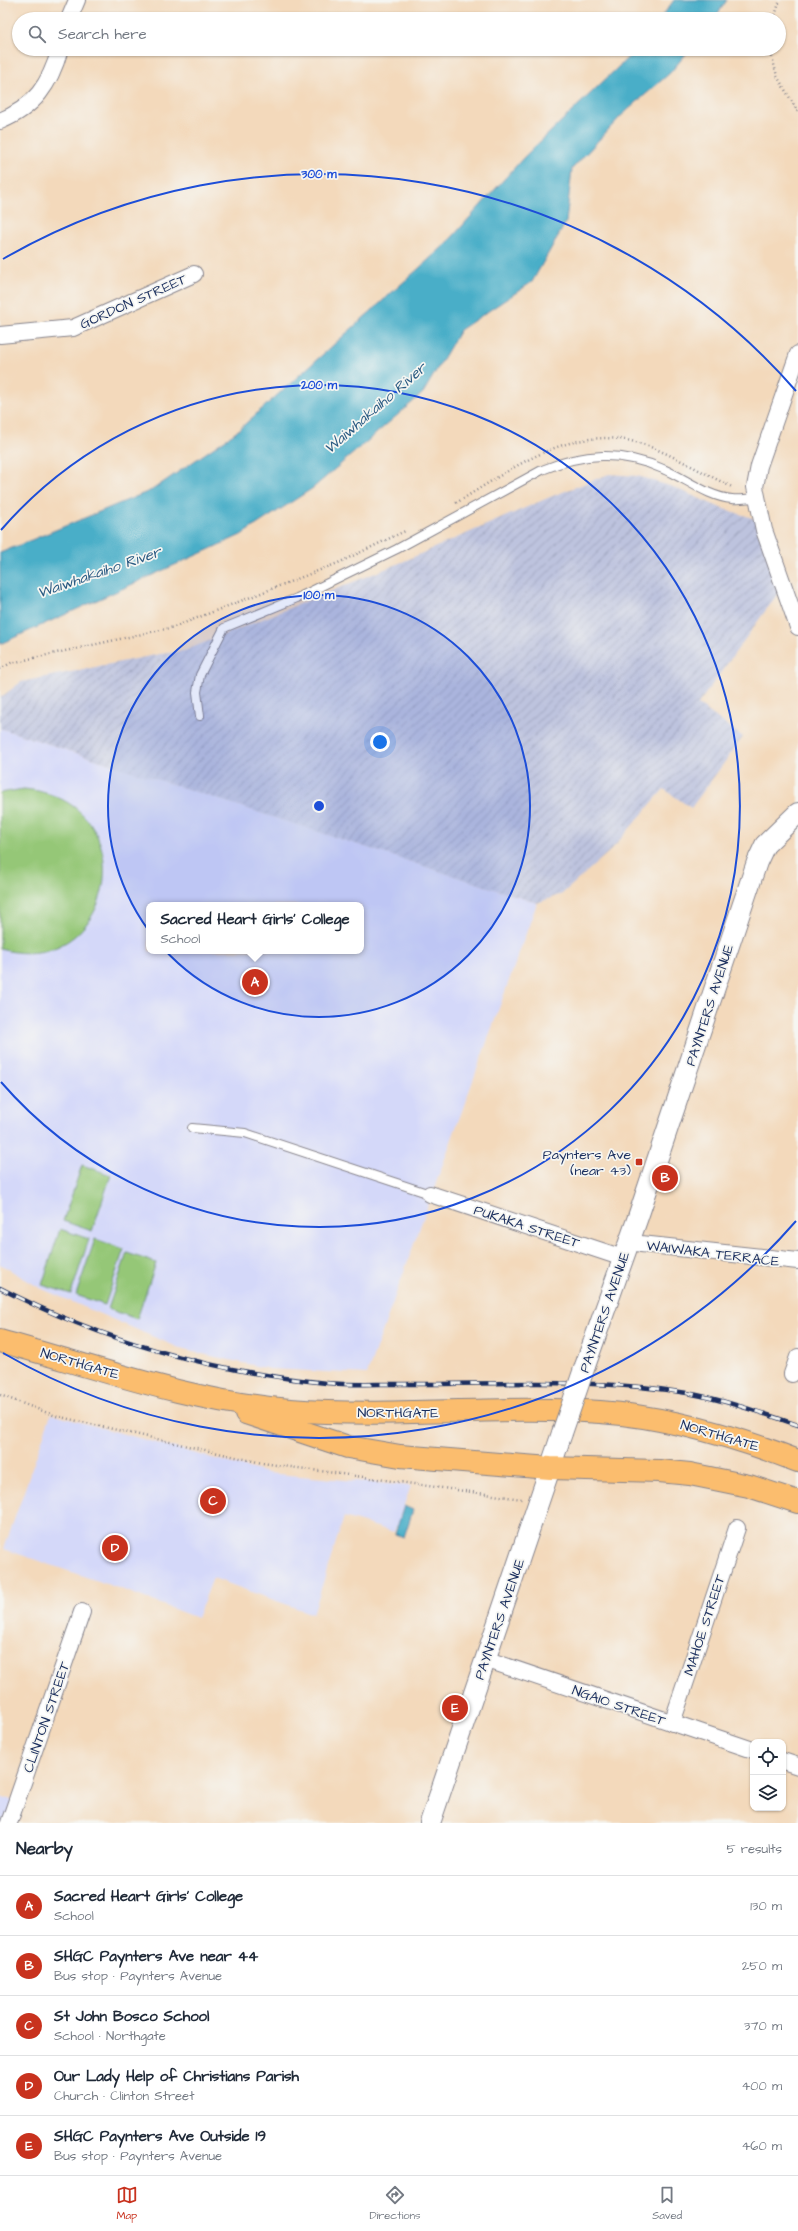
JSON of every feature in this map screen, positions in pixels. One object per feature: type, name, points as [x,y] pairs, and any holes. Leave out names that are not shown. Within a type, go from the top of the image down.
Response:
[{"type":"highway","name":"NORTHGATE","points":[[0,1341],[205,1397],[246,1405],[330,1413],[600,1412],[674,1423],[714,1432],[760,1446],[798,1461]]},
{"type":"highway","points":[[205,1397],[304,1433],[373,1452],[433,1459],[550,1468],[659,1470],[690,1474],[749,1486],[798,1502]]},
{"type":"street","points":[[72,12],[76,0]]},
{"type":"street","points":[[0,121],[13,115],[25,106],[45,86],[54,68],[58,56]]},
{"type":"street","name":"GORDON STREET","points":[[0,335],[74,328],[194,274]]},
{"type":"street","points":[[798,354],[759,466],[756,487],[756,498],[764,530],[798,627]]},
{"type":"street","name":"PAYNTERS AVENUE","points":[[430,1823],[538,1501],[626,1250],[757,862],[765,845],[798,814]]},
{"type":"street","name":"PUKAKA STREET","points":[[430,1194],[626,1250]]},
{"type":"street","name":"WAIWAKA TERRACE","points":[[626,1250],[641,1244],[798,1261]]},
{"type":"street","points":[[792,1374],[798,1357]]},
{"type":"street","name":"MAHOE STREET","points":[[672,1723],[736,1528]]},
{"type":"street","name":"CLINTON STREET","points":[[9,1823],[82,1612]]},
{"type":"street","name":"NGAIO STREET","points":[[485,1659],[750,1749]]},
{"type":"street","points":[[786,1762],[798,1766]]},
{"type":"lane","points":[[200,716],[197,692],[200,675],[224,628],[298,598],[376,560],[542,470],[562,462],[581,457],[624,456],[643,460],[707,491],[731,499],[756,498]]},
{"type":"lane","points":[[192,1128],[245,1133],[430,1194]]},
{"type":"path","points":[[776,12],[780,0]]},
{"type":"path","points":[[772,56],[777,76],[798,112]]},
{"type":"path","points":[[0,1395],[56,1416],[262,1463],[538,1501]]},
{"type":"shaded area","points":[[609,474],[638,476],[673,487],[721,508],[759,520],[779,592],[698,704],[743,737],[691,808],[664,789],[611,850],[562,894],[537,903],[0,728],[0,698],[21,682],[160,654],[184,651],[402,562],[550,497]]},
{"type":"shaded area","points":[[0,728],[537,903],[367,1374],[270,1369],[184,1350],[40,1288],[0,1264]]},
{"type":"shaded area","points":[[51,1414],[267,1473],[411,1486],[394,1532],[344,1517],[313,1614],[213,1578],[197,1618],[124,1590],[4,1549]]},
{"type":"shaded area","points":[[0,1796],[18,1802],[11,1823],[0,1823]]},
{"type":"green space","points":[[24,789],[64,800],[90,823],[103,853],[103,885],[92,915],[71,939],[40,952],[0,949],[0,793]]},
{"type":"green space","points":[[82,1165],[111,1175],[92,1231],[63,1221]]},
{"type":"green space","points":[[60,1229],[89,1239],[71,1294],[42,1285]]},
{"type":"green space","points":[[95,1239],[124,1249],[105,1305],[76,1295]]},
{"type":"green space","points":[[127,1253],[156,1263],[137,1319],[108,1309]]},
{"type":"water","points":[[674,0],[727,0],[719,12],[665,12]]},
{"type":"water","name":"Waiwhakaiho River","points":[[630,56],[684,56],[670,73],[621,116],[572,169],[566,222],[532,282],[460,330],[423,393],[313,488],[241,535],[0,644],[0,553],[152,490],[235,433],[446,244],[524,157]]},
{"type":"water","points":[[404,1506],[413,1510],[404,1537],[395,1534]]},
{"type":"railway","points":[[0,1288],[38,1307],[117,1338],[158,1351],[241,1371],[284,1378],[343,1384],[578,1383],[651,1388],[715,1399],[798,1425]]},
{"type":"place","name":"Sacred Heart Girls' College","points":[[255,982]]},
{"type":"place","name":"Paynters Ave (near 43)","points":[[639,1162]]},
{"type":"place","name":"SHGC Paynters Ave near 44","points":[[665,1178]]},
{"type":"place","name":"St John Bosco School","points":[[213,1501]]},
{"type":"place","name":"Our Lady Help of Christians Parish","points":[[115,1548]]},
{"type":"place","name":"SHGC Paynters Ave Outside 19","points":[[455,1708]]}]
